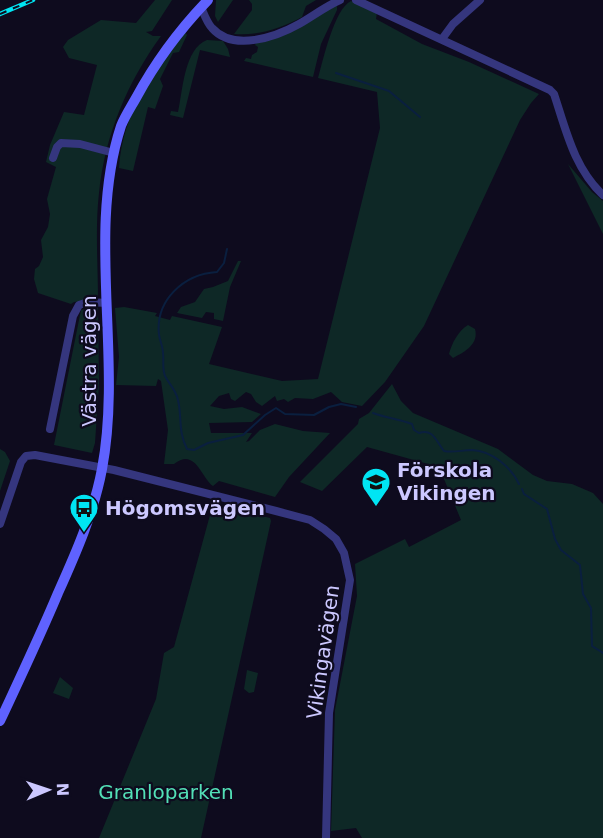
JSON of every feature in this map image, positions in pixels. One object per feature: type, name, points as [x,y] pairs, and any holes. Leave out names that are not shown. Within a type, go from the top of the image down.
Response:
[{"type":"street","name":"Västra vägen","points":[[205,4],[210,27],[221,38],[243,42],[274,35],[340,0]]},
{"type":"street","points":[[356,0],[550,90],[554,94],[575,158],[593,185],[603,195]]},
{"type":"street","points":[[442,39],[453,24],[480,0]]},
{"type":"street","name":"Västra vägen","points":[[0,721],[84,534],[102,467],[108,429],[109,398],[107,207],[114,153],[122,124],[154,64],[205,4]]},
{"type":"street","points":[[53,158],[61,143],[80,144],[114,153]]},
{"type":"street","points":[[50,429],[73,316],[79,305],[88,302],[107,303]]},
{"type":"street","points":[[0,524],[19,466],[26,456],[46,456],[102,467]]},
{"type":"street","name":"Vikingavägen","points":[[102,467],[310,520],[324,529],[340,546],[344,553],[350,580],[329,713],[326,838]]},
{"type":"green space","points":[[155,0],[172,0],[152,31],[146,32],[153,36],[161,36],[138,72],[119,110],[102,172],[97,220],[98,300],[71,304],[38,293],[34,279],[35,269],[43,257],[41,240],[48,227],[50,214],[47,199],[56,167],[46,162],[50,145],[64,112],[84,115],[97,65],[69,58],[63,47],[68,40],[101,20],[136,23]]},
{"type":"green space","points":[[216,0],[233,0],[218,22],[215,16]]},
{"type":"green space","points":[[249,0],[316,0],[306,6],[302,17],[286,25],[261,32],[234,34],[252,10]]},
{"type":"green space","points":[[351,1],[377,12],[376,19],[422,44],[469,62],[539,94],[520,120],[424,326],[385,382],[362,406],[342,402],[331,392],[313,399],[295,398],[288,402],[284,399],[277,401],[275,396],[262,406],[246,392],[235,401],[231,399],[229,393],[219,396],[210,406],[224,409],[242,407],[261,414],[252,422],[209,423],[211,433],[252,433],[246,442],[260,430],[275,424],[303,431],[330,433],[289,477],[275,497],[219,481],[213,486],[192,461],[187,459],[174,464],[164,464],[168,430],[161,381],[158,379],[156,386],[116,385],[119,357],[115,308],[124,307],[157,313],[155,316],[170,320],[172,316],[222,327],[209,364],[282,381],[318,379],[380,128],[377,92],[318,78],[334,24],[339,14]]},
{"type":"green space","points":[[337,4],[337,10],[321,44],[313,77],[244,61],[246,58],[251,59],[252,55],[257,52],[258,47],[255,45],[257,41]]},
{"type":"green space","points":[[185,32],[187,35],[179,52],[173,53],[160,79],[163,86],[155,109],[148,107],[133,171],[119,168],[126,129],[133,111],[141,95]]},
{"type":"green space","points":[[207,40],[223,41],[230,57],[200,50],[183,118],[170,115],[171,111],[178,112],[183,82],[193,52]]},
{"type":"green space","points":[[568,164],[592,192],[603,201],[603,234]]},
{"type":"green space","points":[[238,261],[241,261],[230,287],[223,321],[214,319],[214,313],[206,312],[202,318],[177,313],[181,307],[195,302],[204,289],[228,281]]},
{"type":"green space","points":[[98,306],[99,384],[95,443],[92,453],[54,445],[81,310]]},
{"type":"green space","points":[[468,325],[475,329],[475,339],[466,350],[453,358],[449,354],[452,346],[458,334]]},
{"type":"green space","points":[[392,384],[401,401],[413,413],[498,449],[533,475],[547,481],[572,484],[593,493],[603,504],[603,838],[362,838],[356,828],[331,831],[335,710],[357,596],[355,564],[405,539],[409,547],[461,520],[439,467],[367,447],[322,491],[300,482],[358,424],[359,419],[369,413]]},
{"type":"green space","points":[[0,449],[5,452],[10,461],[0,491]]},
{"type":"green space","name":"Granloparken","points":[[213,504],[270,518],[271,521],[201,838],[99,838],[156,699],[164,653],[174,647]]},
{"type":"green space","points":[[247,670],[258,673],[254,692],[249,693],[244,689]]},
{"type":"green space","points":[[60,677],[73,688],[69,699],[53,693]]},
{"type":"waterway","points":[[336,73],[389,91],[420,117]]},
{"type":"waterway","points":[[227,249],[224,263],[217,272],[193,278],[174,291],[167,300],[159,322],[164,373],[177,396],[182,437],[187,449],[194,450],[208,443],[243,435],[276,408],[285,414],[314,415],[341,404],[356,407]]},
{"type":"waterway","points":[[373,413],[412,424],[414,430],[419,433],[428,432],[444,451],[472,450],[487,453],[506,466],[519,484]]},
{"type":"waterway","points":[[522,489],[524,494],[547,509],[555,539],[561,550],[580,565],[583,594],[591,608],[592,646],[603,653]]},
{"type":"railway","points":[[0,14],[33,0]]},
{"type":"place","name":"Förskola Vikingen","points":[[376,508]]},
{"type":"place","name":"Högomsvägen","points":[[84,534]]}]
